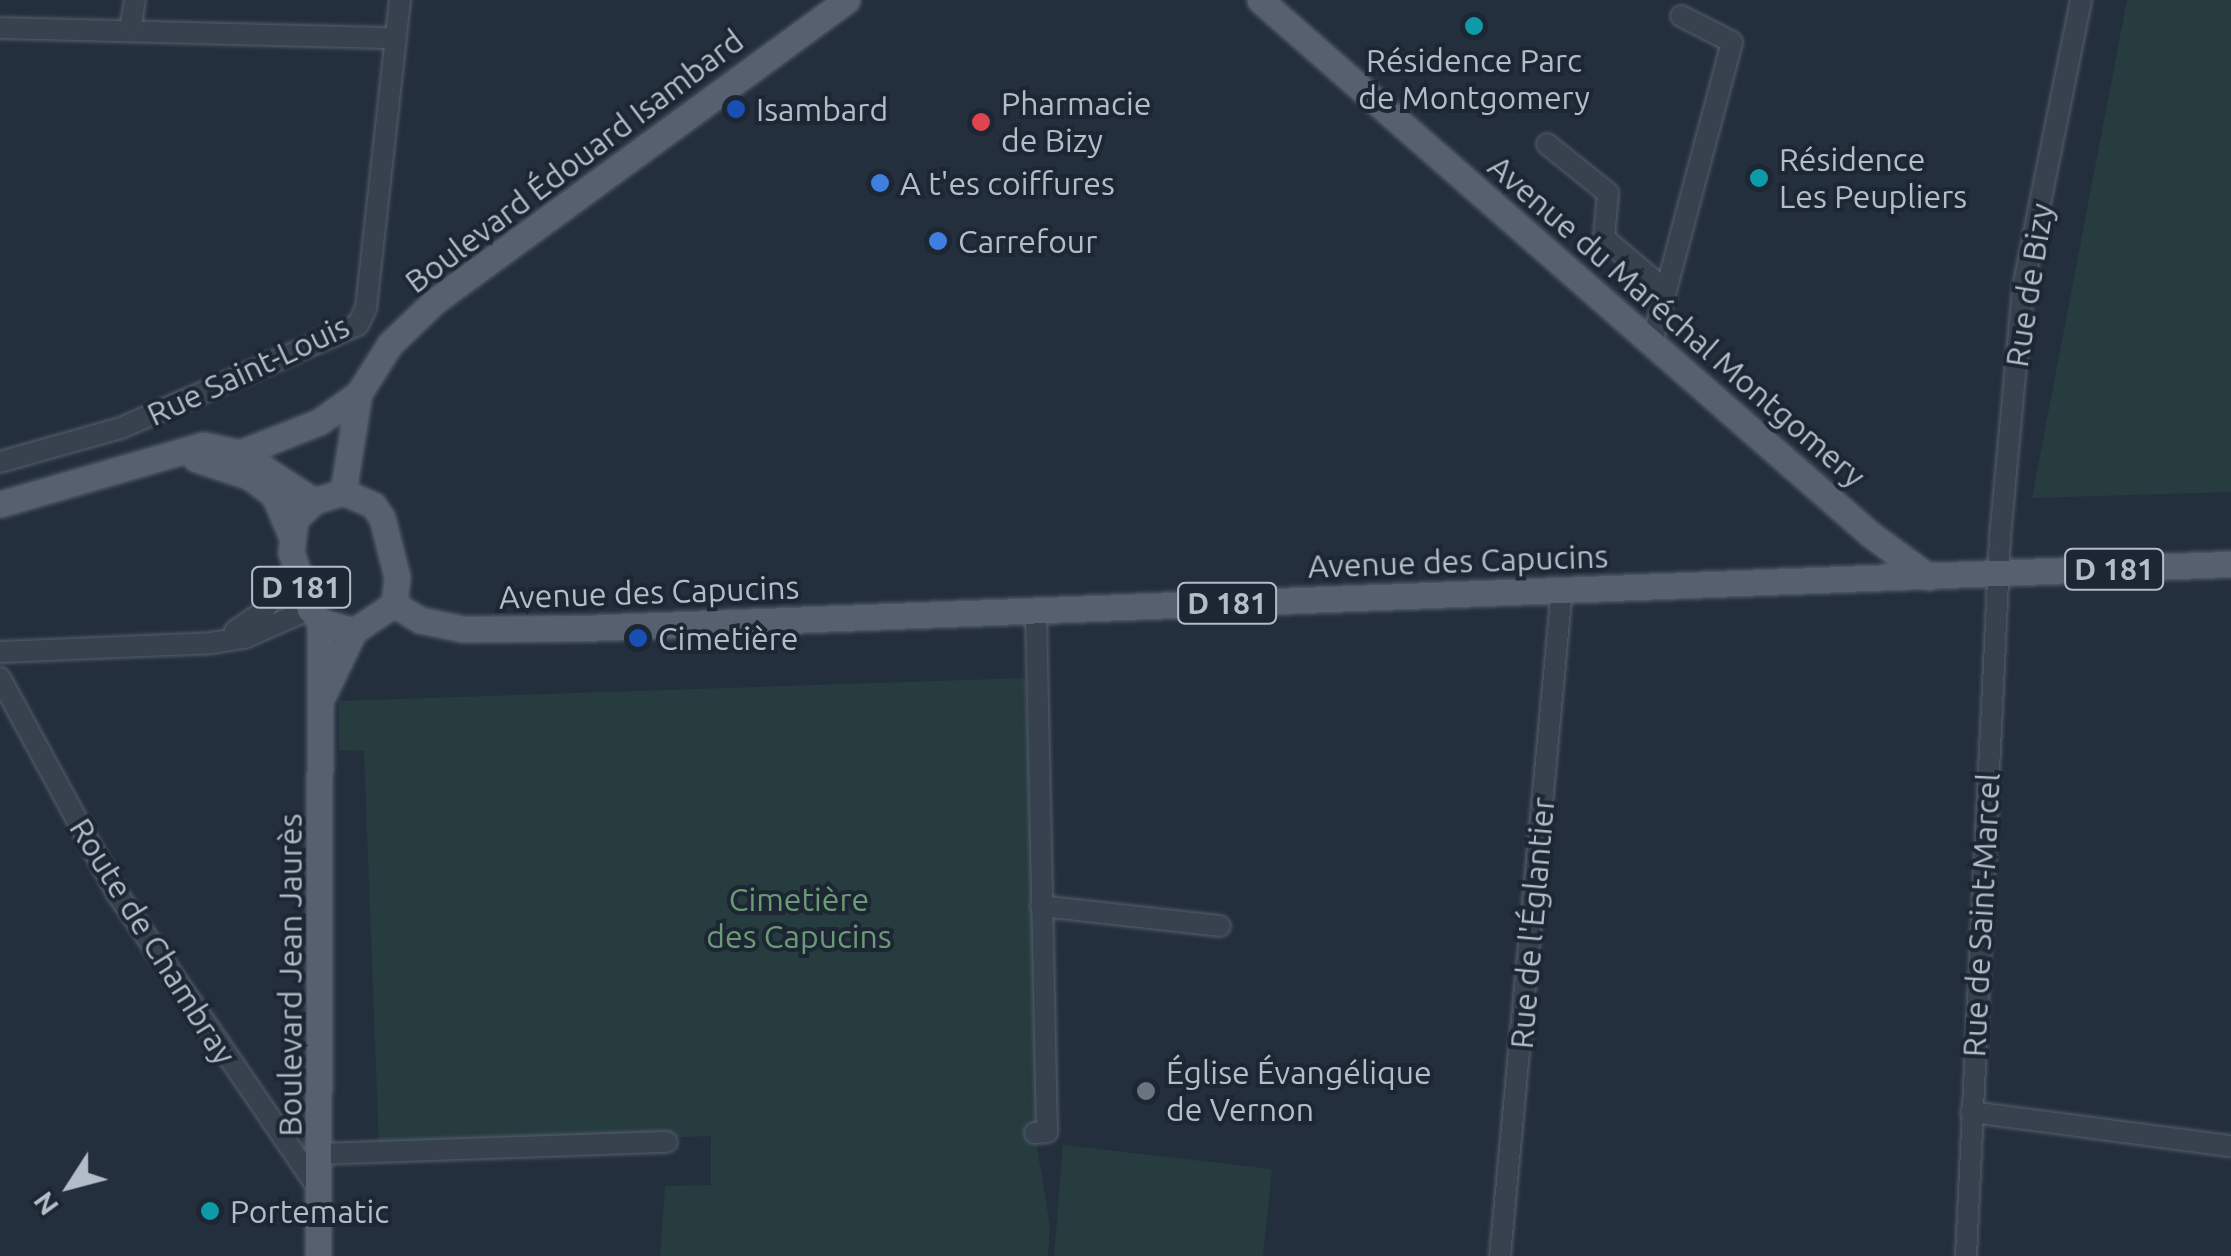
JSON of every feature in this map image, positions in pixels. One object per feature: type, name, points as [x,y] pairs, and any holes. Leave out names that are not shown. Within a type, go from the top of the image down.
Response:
[{"type":"main road","name":"Boulevard Édouard Isambard","points":[[240,452],[319,422],[359,393],[390,344],[435,301],[847,0]]},
{"type":"main road","name":"Avenue du Maréchal Montgomery","points":[[1260,0],[1870,534],[1929,577]]},
{"type":"main road","name":"Boulevard Édouard Isambard","points":[[343,492],[359,393]]},
{"type":"main road","points":[[0,504],[167,452],[203,445],[240,452],[314,500],[343,492]]},
{"type":"main road","name":"D 181","points":[[167,452],[250,477],[274,495],[291,536],[294,570],[315,615],[354,631],[394,604],[394,556],[382,518],[373,505],[343,492]]},
{"type":"main road","name":"D 181","points":[[291,536],[295,519],[314,500]]},
{"type":"main road","points":[[1870,534],[1870,580]]},
{"type":"main road","name":"Avenue des Capucins","points":[[394,604],[420,620],[463,629],[1036,611],[2231,564]]},
{"type":"main road","name":"Boulevard Jean Jaurès","points":[[315,615],[323,695],[322,1194],[318,1256]]},
{"type":"main road","name":"Boulevard Jean Jaurès","points":[[323,695],[354,631]]},
{"type":"street","points":[[130,31],[135,0]]},
{"type":"street","name":"Rue Saint-Louis","points":[[0,462],[121,428],[358,325],[366,308],[400,0]]},
{"type":"street","name":"Rue de Bizy","points":[[1996,574],[2023,288],[2082,0]]},
{"type":"street","points":[[1652,343],[1732,42],[1681,16]]},
{"type":"street","points":[[0,28],[395,38]]},
{"type":"street","points":[[1547,144],[1608,193],[1604,238],[1665,290]]},
{"type":"street","points":[[210,643],[262,612],[294,570]]},
{"type":"street","name":"Rue de Saint-Marcel","points":[[1966,1256],[1996,574]]},
{"type":"street","name":"Rue de l'Églantier","points":[[1500,1256],[1562,589]]},
{"type":"street","points":[[1035,1133],[1047,1132],[1036,611]]},
{"type":"street","points":[[0,652],[210,643],[244,638],[315,615]]},
{"type":"street","name":"Route de Chambray","points":[[0,678],[116,892],[322,1194]]},
{"type":"street","points":[[1040,906],[1220,926]]},
{"type":"street","points":[[1971,1112],[2231,1146]]},
{"type":"street","points":[[322,1154],[667,1142]]},
{"type":"green space","points":[[2127,0],[2231,0],[2231,492],[2032,498]]},
{"type":"green space","name":"Cimetière des Capucins","points":[[1025,678],[1040,1106],[1033,1123],[1050,1226],[1048,1256],[660,1256],[665,1186],[711,1185],[711,1136],[379,1148],[364,751],[339,750],[339,701]]},
{"type":"green space","points":[[1063,1145],[1272,1169],[1263,1256],[1054,1256]]},
{"type":"place","name":"Résidence Parc de Montgomery","points":[[1474,26]]},
{"type":"place","name":"Isambard","points":[[736,109]]},
{"type":"place","name":"Pharmacie de Bizy","points":[[981,122]]},
{"type":"place","name":"Résidence Les Peupliers","points":[[1759,178]]},
{"type":"place","name":"A t'es coiffures","points":[[880,183]]},
{"type":"place","name":"Carrefour","points":[[938,241]]},
{"type":"place","name":"Cimetière","points":[[638,638]]},
{"type":"place","name":"Église Évangélique de Vernon","points":[[1146,1091]]},
{"type":"place","name":"Portematic","points":[[210,1211]]}]
